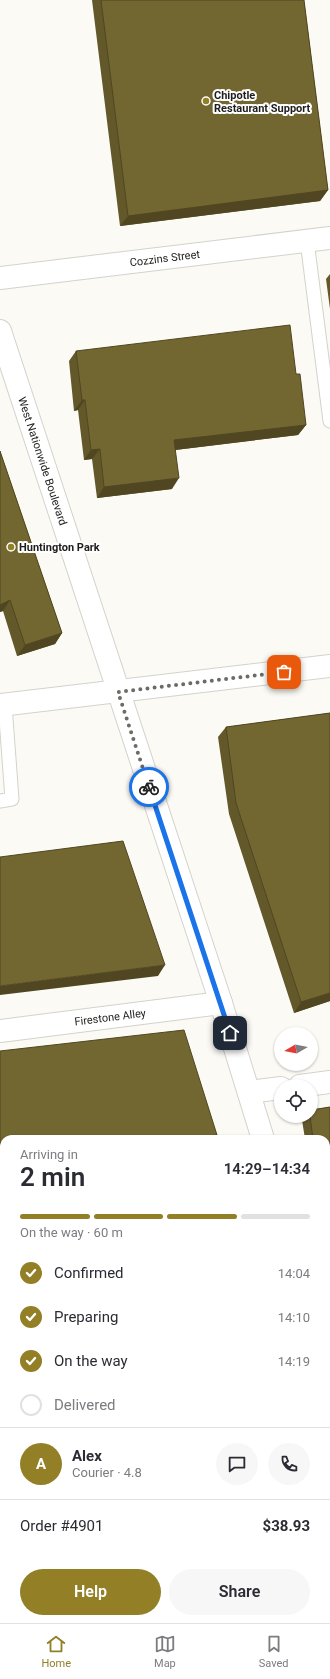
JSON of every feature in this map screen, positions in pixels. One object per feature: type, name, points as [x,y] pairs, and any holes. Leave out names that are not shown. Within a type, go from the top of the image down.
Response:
[{"type":"street","name":"Cozzins Street","points":[[0,278],[330,238]]},
{"type":"street","name":"West Nationwide Boulevard","points":[[0,331],[221,1003],[262,1135]]},
{"type":"street","points":[[2,705],[330,666]]},
{"type":"street","name":"Firestone Alley","points":[[0,1031],[221,1003]]},
{"type":"street","points":[[318,1084],[330,1082]]},
{"type":"street","points":[[249,1092],[274,1089]]},
{"type":"lane","points":[[307,241],[330,421]]},
{"type":"lane","points":[[0,801],[12,799],[2,705]]},
{"type":"building","name":"Chipotle Restaurant Support","points":[[101,0],[304,0],[328,190],[128,216]]},
{"type":"building","points":[[290,325],[296,374],[300,374],[306,425],[174,440],[179,478],[104,487],[100,449],[91,450],[85,400],[82,400],[76,351]]},
{"type":"building","name":"Huntington Park","points":[[0,451],[62,633],[25,645],[10,600],[0,605]]},
{"type":"building","points":[[330,713],[330,993],[301,1002],[236,803],[226,727]]},
{"type":"building","points":[[123,841],[165,965],[0,986],[0,857]]},
{"type":"building","points":[[184,1030],[217,1135],[0,1135],[0,1051]]},
{"type":"building","points":[[330,1107],[330,1135],[312,1135],[311,1123],[318,1123],[318,1109]]},
{"type":"way so far","points":[[149,787],[118,692],[284,672]]},
{"type":"place","name":"Chipotle Restaurant Support","points":[[206,101]]},
{"type":"place","name":"Huntington Park","points":[[11,547]]},
{"type":"route","points":[[149,787],[230,1033]]}]
